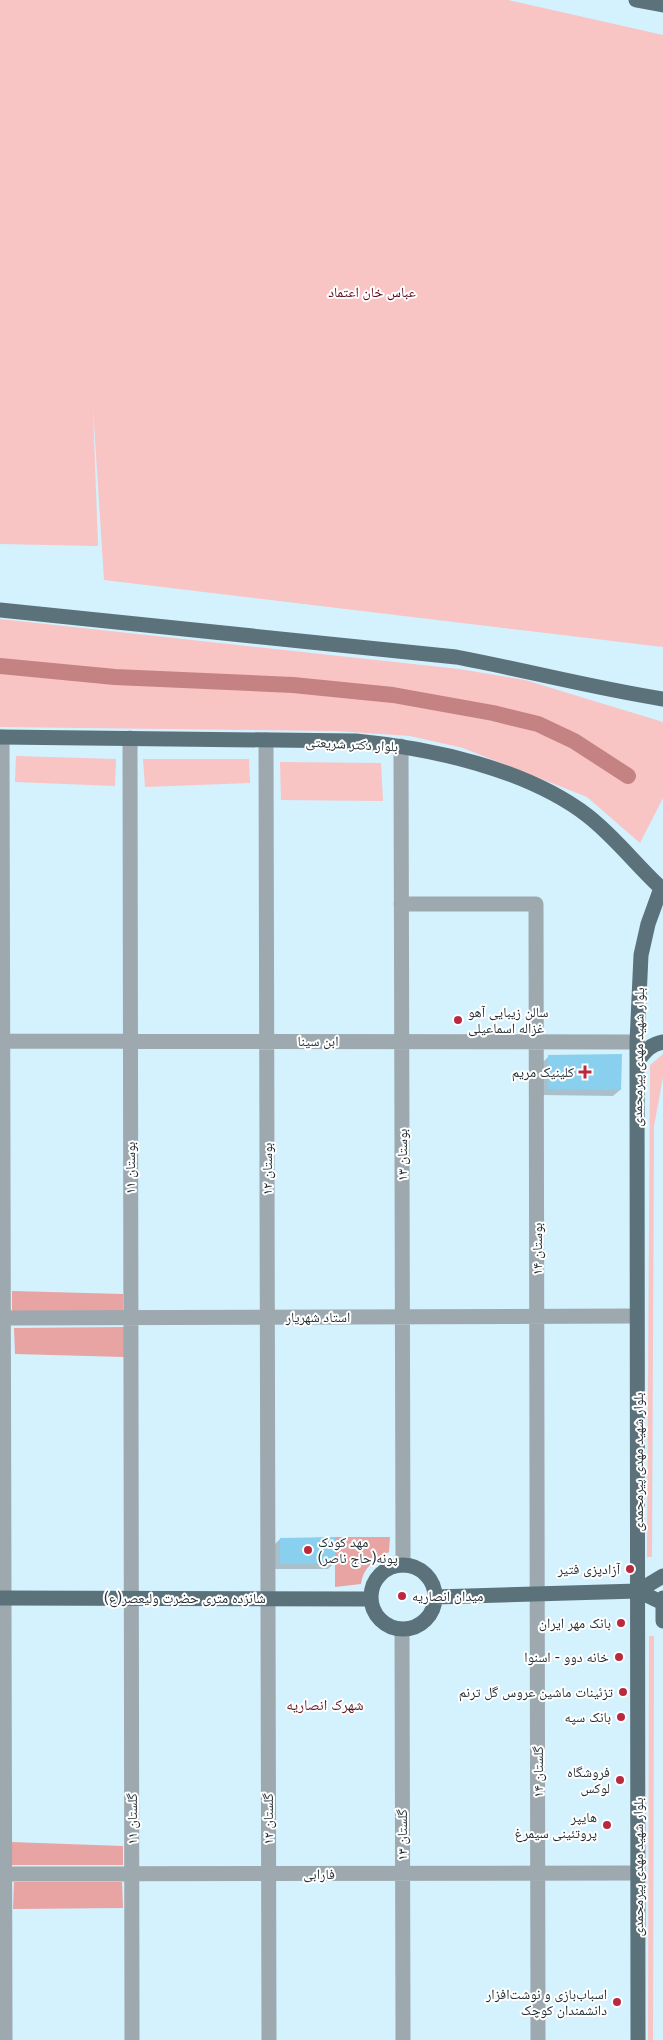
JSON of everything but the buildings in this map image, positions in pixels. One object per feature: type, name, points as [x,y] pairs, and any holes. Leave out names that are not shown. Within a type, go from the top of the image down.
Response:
[{"type":"main road","points":[[636,0],[663,5]]},
{"type":"main road","points":[[0,610],[456,657],[517,668],[614,691],[663,698]]},
{"type":"main road","name":"بلوار دکتر شریعتی","points":[[1,737],[356,742],[401,746],[457,757],[532,784],[560,798],[606,831],[661,888]]},
{"type":"main road","points":[[663,871],[661,888],[663,908]]},
{"type":"main road","name":"بلوار شهید مهدی پیرمحمدی","points":[[638,2040],[637,1042],[641,955],[648,924],[661,888]]},
{"type":"main road","points":[[638,1061],[645,1050],[663,1042]]},
{"type":"main road","points":[[403,1565],[419,1569],[426,1574],[434,1589],[435,1597],[431,1614],[426,1621],[418,1626],[402,1630],[394,1629],[380,1620],[375,1614],[371,1590],[379,1575],[394,1566],[403,1565]]},
{"type":"main road","points":[[638,1592],[663,1576]]},
{"type":"main road","points":[[435,1597],[638,1592],[663,1603]]},
{"type":"main road","name":"شانزده متری حضرت ولیعصر(ع)","points":[[2,1598],[371,1598]]},
{"type":"main road","points":[[663,1598],[663,1621]]},
{"type":"street","points":[[1,737],[2,1874],[5,2040]]},
{"type":"street","name":"بوستان ۱۱","points":[[130,738],[131,1598]]},
{"type":"street","name":"بوستان ۱۲","points":[[266,740],[268,1598]]},
{"type":"street","name":"بوستان ۱۳","points":[[401,746],[403,1565]]},
{"type":"street","name":"بوستان ۱۴","points":[[401,904],[536,904],[537,1594]]},
{"type":"street","name":"ابن سینا","points":[[1,1041],[637,1042]]},
{"type":"street","name":"استاد شهریار","points":[[2,1318],[637,1316]]},
{"type":"street","name":"گلستان ۱۴","points":[[537,1594],[538,2040]]},
{"type":"street","name":"گلستان ۱۱","points":[[131,1598],[132,2040]]},
{"type":"street","name":"گلستان ۱۲","points":[[268,1598],[269,2040]]},
{"type":"street","name":"گلستان ۱۳","points":[[402,1630],[403,2040]]},
{"type":"street","name":"فارابی","points":[[2,1874],[637,1873]]},
{"type":"green space","name":"عباس خان اعتماد","points":[[0,0],[508,0],[663,35],[663,647],[104,580],[93,408],[98,546],[0,544]]},
{"type":"green space","points":[[0,619],[459,669],[525,680],[663,722],[663,798],[640,843],[587,797],[463,748],[410,736],[336,731],[0,727]]},
{"type":"green space","points":[[16,756],[116,759],[115,786],[15,782]]},
{"type":"green space","points":[[143,759],[249,759],[250,783],[145,787]]},
{"type":"green space","points":[[280,762],[381,763],[383,801],[281,800]]},
{"type":"green space","points":[[663,1054],[663,1077],[654,1126],[652,1557],[647,1557],[650,1065]]},
{"type":"green space","points":[[649,1636],[654,1636],[653,2040],[648,2040]]},
{"type":"shaded area","points":[[12,1291],[123,1294],[123,1314],[12,1313]]},
{"type":"shaded area","points":[[125,1327],[124,1357],[15,1354],[14,1328]]},
{"type":"shaded area","points":[[335,1537],[390,1537],[389,1552],[370,1565],[364,1573],[361,1584],[335,1587]]},
{"type":"shaded area","points":[[10,1842],[123,1846],[123,1865],[12,1865]]},
{"type":"shaded area","points":[[14,1882],[122,1882],[123,1908],[13,1909]]},
{"type":"waterway","points":[[0,666],[115,677],[293,685],[393,695],[493,713],[538,724],[574,741],[628,776]]},
{"type":"place","name":"سالن زیبایی آهو غزاله اسماعیلی","points":[[458,1020]]},
{"type":"place","name":"کلینیک مریم","points":[[585,1072]]},
{"type":"place","name":"مهد کودک پونه(حاج ناصر)","points":[[308,1550]]},
{"type":"place","name":"آزادپزی فتیر","points":[[630,1569]]},
{"type":"place","name":"میدان انصاریه","points":[[402,1596]]},
{"type":"place","name":"بانک مهر ایران","points":[[621,1623]]},
{"type":"place","name":"خانه دوو - اسنوا","points":[[619,1657]]},
{"type":"place","name":"تزئینات ماشین عروس گل ترنم","points":[[623,1692]]},
{"type":"place","name":"بانک سپه","points":[[621,1717]]},
{"type":"place","name":"فروشگاه لوکس","points":[[620,1780]]},
{"type":"place","name":"هایپر پروتئینی سیمرغ","points":[[607,1825]]},
{"type":"place","name":"اسباب‌بازی و نوشت‌افزار دانشمندان کوچک","points":[[617,2002]]},
{"type":"district","name":"شهرک انصاریه","points":[[325,1705]]}]
